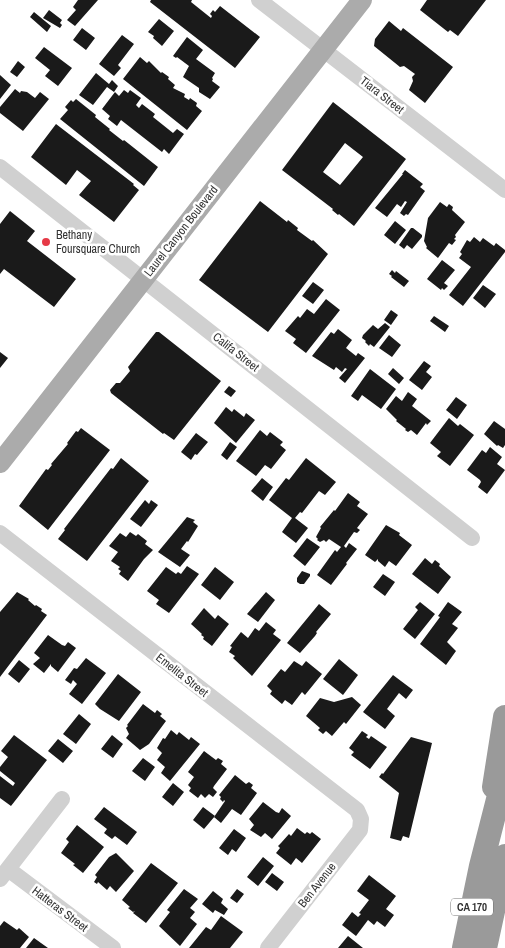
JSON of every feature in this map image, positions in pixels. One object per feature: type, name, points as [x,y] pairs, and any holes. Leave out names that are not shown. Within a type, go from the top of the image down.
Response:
[{"type":"highway","points":[[481,866],[505,717]]},
{"type":"highway","name":"CA 170","points":[[464,948],[481,866],[505,772]]},
{"type":"highway","points":[[485,948],[505,856]]},
{"type":"highway","points":[[498,948],[505,916]]},
{"type":"main road","name":"Laurel Canyon Boulevard","points":[[0,463],[362,0]]},
{"type":"street","name":"Tiara Street","points":[[259,0],[505,190]]},
{"type":"street","name":"Califa Street","points":[[0,168],[472,538]]},
{"type":"street","name":"Emelita Street","points":[[0,533],[357,810],[361,820]]},
{"type":"street","points":[[4,874],[62,799]]},
{"type":"street","name":"Ben Avenue","points":[[268,948],[360,830],[361,820]]},
{"type":"street","name":"Hatteras Street","points":[[4,874],[113,948]]},
{"type":"building","points":[[78,0],[98,0],[75,26],[67,20],[76,10],[73,7]]},
{"type":"building","points":[[151,0],[192,0],[191,2],[211,18],[210,14],[213,10],[215,12],[220,6],[260,37],[235,68],[150,2]]},
{"type":"building","points":[[427,0],[486,0],[458,36],[450,30],[448,32],[420,10]]},
{"type":"building","points":[[49,10],[62,20],[60,28],[43,18]]},
{"type":"building","points":[[34,12],[51,26],[47,32],[30,17]]},
{"type":"building","points":[[159,19],[174,31],[162,46],[148,32]]},
{"type":"building","points":[[389,21],[401,31],[403,28],[453,67],[425,103],[409,90],[413,81],[412,77],[415,74],[404,66],[400,67],[374,46],[375,39]]},
{"type":"building","points":[[82,28],[95,38],[86,50],[73,40]]},
{"type":"building","points":[[122,35],[134,44],[118,65],[121,68],[114,76],[99,64]]},
{"type":"building","points":[[187,37],[203,50],[196,59],[215,73],[212,81],[220,87],[210,99],[199,92],[199,88],[183,77],[189,66],[173,56]]},
{"type":"building","points":[[44,47],[72,68],[58,86],[45,76],[50,70],[35,58]]},
{"type":"building","points":[[140,57],[147,63],[149,61],[161,73],[169,77],[168,79],[175,85],[173,88],[185,94],[184,97],[189,100],[190,98],[197,103],[196,106],[202,111],[187,130],[123,79]]},
{"type":"building","points":[[18,61],[25,67],[17,77],[10,72]]},
{"type":"building","points":[[96,73],[109,84],[112,80],[118,86],[114,92],[107,87],[93,105],[79,95]]},
{"type":"building","points":[[0,75],[11,85],[0,99]]},
{"type":"building","points":[[15,89],[20,93],[21,91],[27,92],[35,98],[40,92],[49,99],[23,131],[0,113],[0,107]]},
{"type":"building","points":[[124,90],[128,93],[130,90],[141,98],[136,105],[139,108],[142,104],[155,114],[153,117],[173,133],[177,129],[184,134],[169,154],[164,149],[162,152],[121,120],[117,126],[108,119],[110,116],[102,109],[115,92],[119,96]]},
{"type":"building","points":[[76,99],[96,115],[95,117],[109,130],[158,167],[144,186],[60,119],[68,110],[65,107],[71,100],[73,102]]},
{"type":"building","points":[[333,102],[406,159],[354,226],[282,170]],"holes":[[[345,143],[363,157],[340,185],[323,172]]]},
{"type":"building","points":[[56,124],[134,184],[139,190],[114,222],[79,195],[91,181],[77,170],[66,185],[31,157]]},
{"type":"building","points":[[405,170],[423,184],[420,187],[425,191],[408,215],[404,216],[400,213],[407,202],[405,201],[401,207],[397,204],[387,217],[375,208]]},
{"type":"building","points":[[260,201],[287,222],[288,220],[298,228],[297,230],[313,240],[328,254],[268,332],[199,280]]},
{"type":"building","points":[[440,202],[447,207],[449,204],[453,207],[452,210],[465,222],[455,235],[454,239],[456,240],[452,245],[449,243],[438,258],[426,248],[424,241],[428,218]]},
{"type":"building","points":[[10,211],[35,231],[27,241],[76,279],[54,307],[4,269],[0,274],[0,224]]},
{"type":"building","points":[[395,221],[406,230],[395,244],[384,235]]},
{"type":"building","points":[[411,228],[422,235],[422,237],[412,249],[407,245],[404,249],[399,245]]},
{"type":"building","points":[[474,237],[480,242],[483,238],[494,246],[496,243],[505,252],[463,306],[449,295],[471,267],[459,258],[462,254],[460,252],[467,240],[470,242]]},
{"type":"building","points":[[442,260],[455,270],[444,283],[448,286],[444,290],[442,288],[441,290],[427,279]]},
{"type":"building","points":[[392,270],[409,281],[404,287],[391,277],[389,274]]},
{"type":"building","points":[[313,282],[324,290],[313,304],[302,296]]},
{"type":"building","points":[[483,285],[496,294],[485,308],[473,298]]},
{"type":"building","points":[[326,299],[340,310],[306,353],[293,343],[296,339],[285,331],[307,309],[314,314]]},
{"type":"building","points":[[391,310],[398,315],[391,325],[384,320]]},
{"type":"building","points":[[434,316],[449,326],[445,332],[430,321]]},
{"type":"building","points":[[385,323],[390,327],[374,347],[370,344],[369,346],[362,338],[363,335],[373,325],[378,329]]},
{"type":"building","points":[[338,329],[352,340],[346,348],[356,356],[358,353],[365,358],[345,383],[339,378],[347,369],[345,368],[342,372],[336,367],[334,370],[312,356],[331,332],[334,334]]},
{"type":"building","points":[[156,332],[159,332],[221,381],[174,440],[163,434],[111,393],[110,390],[116,383],[120,383],[130,371],[128,367]]},
{"type":"building","points":[[389,335],[401,345],[392,357],[379,348]]},
{"type":"building","points":[[0,352],[8,358],[0,368]]},
{"type":"building","points":[[424,361],[431,366],[426,372],[432,377],[422,390],[409,380]]},
{"type":"building","points":[[393,368],[404,378],[399,384],[388,374]]},
{"type":"building","points":[[370,369],[396,389],[381,409],[362,395],[358,401],[351,396]]},
{"type":"building","points":[[229,386],[236,391],[231,397],[224,392]]},
{"type":"building","points":[[408,392],[417,399],[412,406],[431,421],[427,425],[426,423],[417,435],[411,430],[408,432],[405,430],[386,409],[396,396],[402,401]]},
{"type":"building","points":[[456,397],[467,405],[457,419],[446,410]]},
{"type":"building","points":[[226,407],[232,412],[234,409],[244,417],[246,413],[255,420],[236,443],[214,423]]},
{"type":"building","points":[[449,418],[458,426],[460,424],[474,435],[450,466],[437,456],[441,452],[430,443]]},
{"type":"building","points":[[494,421],[505,429],[505,445],[503,448],[497,446],[484,434]]},
{"type":"building","points":[[81,428],[110,450],[48,530],[19,506],[76,431],[78,432]]},
{"type":"building","points":[[260,430],[267,436],[270,432],[283,442],[280,445],[286,450],[271,469],[265,465],[256,476],[236,461]]},
{"type":"building","points":[[196,433],[208,442],[191,460],[181,452]]},
{"type":"building","points":[[230,442],[237,447],[227,460],[221,455]]},
{"type":"building","points":[[490,447],[502,457],[497,464],[505,470],[487,494],[478,487],[481,482],[480,480],[467,470],[482,450],[486,453]]},
{"type":"building","points":[[121,458],[149,481],[87,561],[58,539],[111,468],[113,469]]},
{"type":"building","points":[[306,458],[336,482],[325,495],[319,491],[302,513],[300,512],[295,518],[308,528],[296,543],[282,532],[292,518],[269,500],[286,478],[289,480]]},
{"type":"building","points":[[262,478],[273,487],[263,501],[251,491]]},
{"type":"building","points":[[348,493],[360,502],[357,506],[368,514],[357,528],[360,530],[357,533],[354,532],[344,546],[346,548],[349,543],[357,549],[331,585],[317,575],[335,550],[337,552],[341,547],[329,539],[326,542],[324,540],[320,542],[316,537],[320,527]]},
{"type":"building","points":[[145,500],[149,504],[151,500],[158,505],[141,527],[130,519]]},
{"type":"building","points":[[187,517],[195,520],[193,522],[198,526],[181,549],[190,555],[180,567],[158,552]]},
{"type":"building","points":[[386,525],[400,533],[399,535],[412,545],[396,566],[389,561],[385,567],[378,559],[375,562],[365,555]]},
{"type":"building","points":[[130,532],[136,536],[138,534],[147,541],[145,544],[153,550],[128,581],[119,574],[121,571],[118,569],[120,567],[111,561],[118,552],[109,546],[120,533],[126,537]]},
{"type":"building","points":[[307,538],[320,547],[305,566],[293,556]]},
{"type":"building","points":[[425,558],[432,564],[435,560],[451,577],[438,594],[412,574]]},
{"type":"building","points":[[187,566],[199,574],[169,613],[156,604],[159,600],[147,591],[166,567],[176,574],[178,572],[181,574]]},
{"type":"building","points":[[215,567],[234,582],[220,600],[201,585]]},
{"type":"building","points":[[302,571],[310,574],[310,576],[304,584],[300,584],[297,582],[297,578]]},
{"type":"building","points":[[383,574],[395,582],[385,596],[373,587]]},
{"type":"building","points":[[17,592],[29,599],[47,615],[0,677],[0,612]]},
{"type":"building","points":[[266,592],[275,600],[258,622],[247,614]]},
{"type":"building","points":[[420,602],[435,614],[415,639],[403,629],[418,610],[415,607]]},
{"type":"building","points":[[448,602],[462,612],[452,624],[458,628],[447,642],[456,651],[446,665],[420,644],[440,617],[438,616]]},
{"type":"building","points":[[319,604],[331,614],[300,653],[287,643]]},
{"type":"building","points":[[204,608],[215,619],[218,615],[229,624],[212,646],[203,639],[202,634],[191,624]]},
{"type":"building","points":[[266,622],[276,630],[273,634],[281,640],[252,676],[233,658],[235,656],[229,652],[232,647],[230,646],[241,632],[248,638],[255,628],[259,631]]},
{"type":"building","points":[[48,635],[62,645],[65,646],[68,642],[76,648],[58,672],[51,664],[44,673],[33,664],[40,658],[34,653]]},
{"type":"building","points":[[86,658],[106,673],[82,704],[69,694],[77,684],[73,680],[71,684],[65,680],[74,668],[77,669]]},
{"type":"building","points":[[339,659],[358,675],[343,695],[323,679]]},
{"type":"building","points":[[19,660],[30,669],[19,683],[8,674]]},
{"type":"building","points":[[294,661],[302,666],[306,661],[322,674],[305,695],[302,692],[292,705],[285,700],[282,704],[270,694],[272,691],[267,686],[281,669],[285,672]]},
{"type":"building","points":[[118,674],[141,692],[119,721],[95,704]]},
{"type":"building","points":[[393,675],[413,690],[406,699],[399,693],[387,709],[395,716],[385,729],[363,712]]},
{"type":"building","points":[[352,697],[361,705],[346,724],[344,722],[332,736],[326,731],[323,734],[318,730],[320,728],[306,716],[320,698],[334,702]]},
{"type":"building","points":[[143,704],[155,713],[157,710],[166,721],[149,744],[140,750],[126,738],[129,734],[126,728]]},
{"type":"building","points":[[79,714],[91,724],[76,744],[63,734]]},
{"type":"building","points":[[171,730],[177,735],[179,732],[189,740],[191,737],[200,744],[170,781],[161,773],[165,767],[157,760],[162,753],[157,748]]},
{"type":"building","points":[[362,731],[368,735],[366,737],[369,739],[371,736],[387,747],[370,769],[351,755],[354,752],[349,748]]},
{"type":"building","points":[[14,735],[47,760],[11,806],[0,798],[0,776],[13,786],[15,783],[0,771],[0,767],[8,757],[1,751]]},
{"type":"building","points":[[112,735],[123,744],[113,758],[101,749]]},
{"type":"building","points":[[411,737],[432,743],[409,838],[403,836],[401,841],[390,838],[399,793],[379,777]]},
{"type":"building","points":[[58,739],[73,751],[63,763],[48,751]]},
{"type":"building","points":[[204,751],[216,760],[218,758],[223,761],[221,764],[227,769],[213,788],[217,792],[213,797],[209,794],[205,798],[201,794],[198,798],[189,791],[191,788],[188,785],[194,777],[188,772]]},
{"type":"building","points":[[143,758],[155,767],[145,781],[132,771]]},
{"type":"building","points":[[235,775],[246,784],[249,782],[253,785],[251,788],[257,793],[241,815],[232,809],[221,823],[214,817],[225,801],[223,802],[220,799],[219,795]]},
{"type":"building","points":[[173,783],[184,792],[173,806],[162,797]]},
{"type":"building","points":[[263,802],[279,813],[282,808],[291,816],[272,839],[265,833],[261,837],[250,830],[254,825],[249,819]]},
{"type":"building","points":[[104,807],[137,832],[127,845],[115,836],[112,839],[104,833],[107,829],[94,819]]},
{"type":"building","points":[[203,807],[215,816],[204,829],[193,820]]},
{"type":"building","points":[[77,825],[104,847],[83,873],[61,853],[69,842],[66,839]]},
{"type":"building","points":[[297,828],[305,834],[312,832],[321,839],[302,863],[296,858],[291,865],[276,853],[280,848],[278,846],[289,834],[291,836]]},
{"type":"building","points":[[234,829],[246,838],[236,852],[232,849],[228,855],[219,848]]},
{"type":"building","points":[[116,853],[134,871],[116,892],[110,886],[107,890],[98,882],[97,884],[94,882],[97,877],[95,875],[109,857]]},
{"type":"building","points":[[263,857],[274,866],[258,886],[247,877]]},
{"type":"building","points":[[151,863],[178,883],[146,923],[133,913],[135,911],[133,912],[128,908],[130,907],[122,900]]},
{"type":"building","points":[[272,873],[284,882],[277,891],[265,882]]},
{"type":"building","points":[[369,875],[396,896],[386,909],[394,915],[385,927],[377,921],[374,925],[368,920],[356,936],[342,925],[352,912],[358,917],[369,900],[357,891]]},
{"type":"building","points":[[184,889],[198,899],[190,908],[195,912],[190,918],[197,924],[180,946],[159,926],[170,912],[167,910]]},
{"type":"building","points":[[237,889],[244,894],[237,903],[230,898]]},
{"type":"building","points":[[213,891],[223,899],[221,903],[228,909],[224,915],[215,910],[213,913],[202,904]]},
{"type":"building","points":[[221,916],[243,932],[230,948],[189,948],[206,927],[211,930]]},
{"type":"building","points":[[4,921],[17,930],[19,928],[29,937],[20,948],[0,948],[0,926]]},
{"type":"building","points":[[348,936],[363,948],[338,948]]},
{"type":"building","points":[[34,938],[48,948],[26,948]]},
{"type":"place","name":"Bethany Foursquare Church","points":[[46,242]]}]
